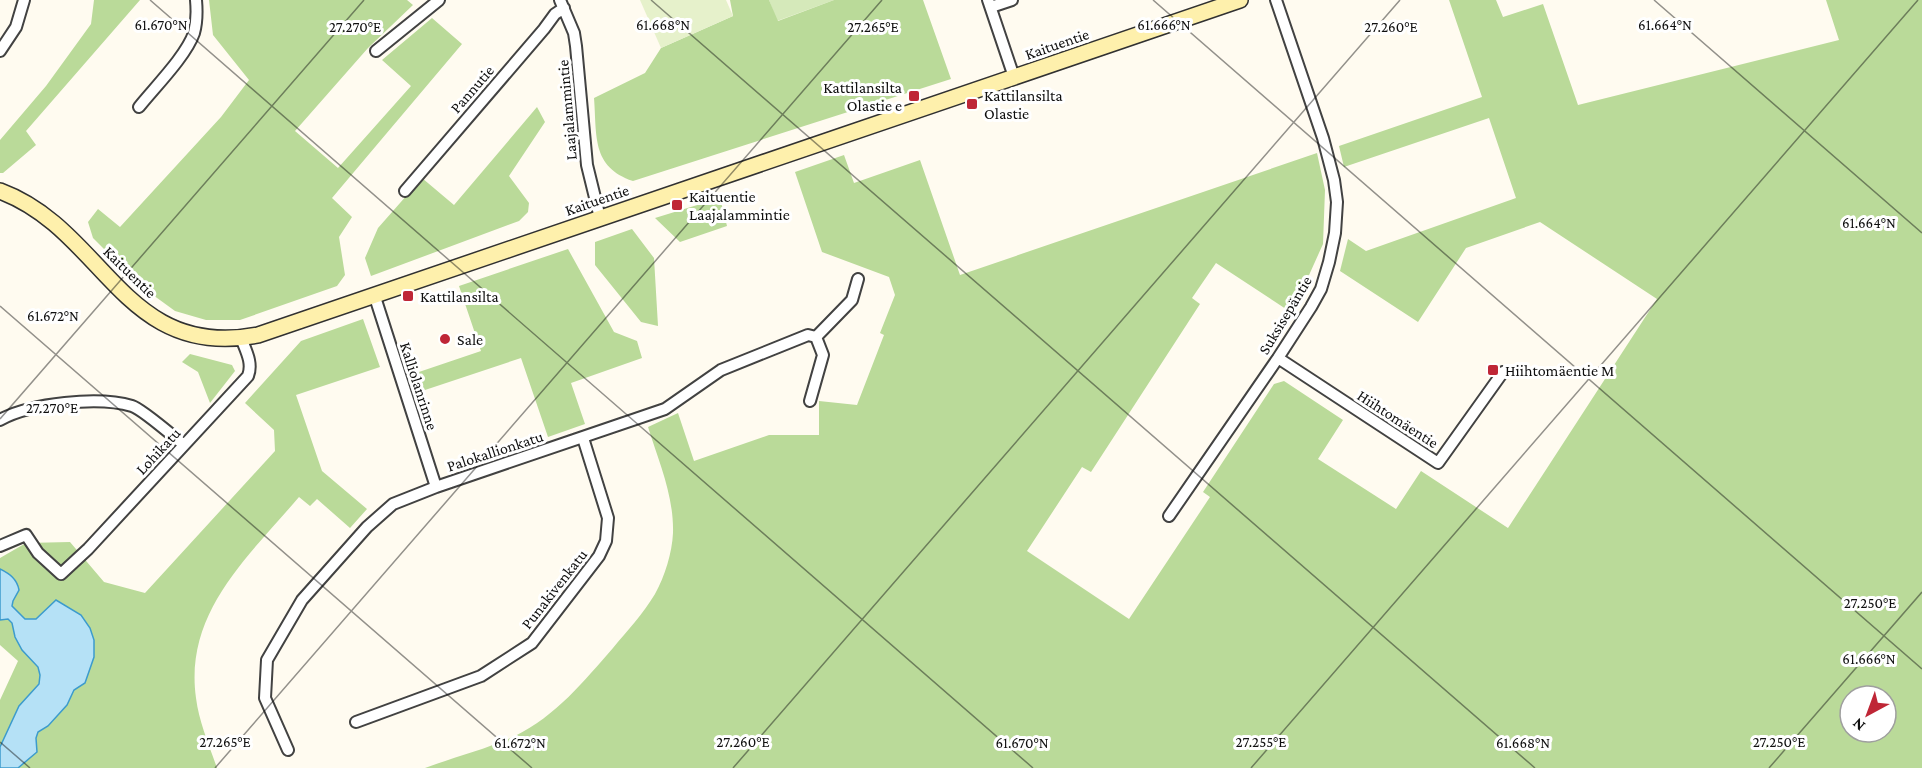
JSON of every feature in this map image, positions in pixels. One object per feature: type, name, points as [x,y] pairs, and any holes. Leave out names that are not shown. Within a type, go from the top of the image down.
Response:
[{"type":"street","points":[[0,51],[16,27],[24,0]]},
{"type":"street","points":[[140,107],[183,53],[193,34],[197,14],[196,0]]},
{"type":"street","points":[[376,51],[439,0]]},
{"type":"street","points":[[1012,0],[989,4],[1014,77]]},
{"type":"street","name":"Kaituentie","points":[[0,191],[26,203],[51,219],[124,294],[149,316],[180,332],[209,339],[241,338],[258,335],[1240,0]]},
{"type":"street","name":"Suksisepäntie","points":[[1169,516],[1278,358],[1321,289],[1333,243],[1337,202],[1334,180],[1323,138],[1276,0]]},
{"type":"street","name":"Pannutie","points":[[405,191],[544,29],[562,4]]},
{"type":"street","name":"Laajalammintie","points":[[562,4],[576,45],[587,165],[600,218]]},
{"type":"street","points":[[810,401],[823,355],[816,337],[852,300],[858,279]]},
{"type":"street","name":"Kalliolanrinne","points":[[374,294],[436,487]]},
{"type":"street","name":"Palokallionkatu","points":[[288,750],[265,698],[267,660],[302,600],[367,527],[393,504],[436,487],[665,409],[722,370],[807,335],[816,337]]},
{"type":"street","name":"Lohikatu","points":[[0,546],[26,535],[38,553],[61,574],[88,549],[248,376],[250,362],[241,338]]},
{"type":"street","name":"Hiihtomäentie","points":[[1278,358],[1438,463],[1503,372]]},
{"type":"street","points":[[0,420],[50,404],[93,401],[133,406],[184,445]]},
{"type":"street","name":"Punakivenkatu","points":[[356,722],[481,676],[532,643],[599,556],[606,541],[608,518],[583,438]]},
{"type":"green space","points":[[94,0],[140,0],[26,131],[36,145],[3,173],[0,173],[0,140],[46,86],[91,24]]},
{"type":"green space","points":[[209,0],[407,0],[413,5],[368,48],[295,131],[338,168],[411,86],[382,60],[432,18],[462,44],[332,198],[352,217],[339,237],[345,275],[337,286],[240,320],[206,320],[175,311],[142,287],[93,238],[88,222],[98,209],[120,227],[221,117],[249,80],[213,35]]},
{"type":"green space","points":[[640,0],[726,0],[733,16],[661,48]]},
{"type":"green space","points":[[730,0],[769,0],[778,21],[834,0],[923,0],[951,79],[633,181],[619,175],[603,158],[599,148],[594,98],[645,73],[661,48],[733,16]]},
{"type":"green space","points":[[769,0],[834,0],[777,21]]},
{"type":"green space","points":[[1449,0],[1496,0],[1503,17],[1543,4],[1578,105],[1839,40],[1826,0],[1922,0],[1922,768],[425,768],[504,741],[544,718],[591,673],[650,601],[665,572],[671,548],[673,519],[661,466],[648,427],[678,413],[694,461],[769,435],[819,435],[819,401],[857,405],[884,335],[880,333],[895,295],[889,277],[822,252],[795,172],[844,155],[854,183],[920,160],[960,275],[1317,153],[1325,190],[1323,244],[1292,313],[1216,263],[1192,298],[1200,304],[1091,472],[1082,467],[1027,551],[1129,619],[1210,497],[1203,492],[1274,384],[1284,381],[1343,420],[1318,459],[1396,509],[1421,471],[1508,528],[1657,299],[1540,222],[1466,248],[1418,322],[1340,271],[1348,239],[1366,251],[1516,198],[1489,118],[1344,167],[1339,146],[1482,97]]},
{"type":"green space","points":[[537,107],[545,122],[509,176],[529,203],[528,212],[519,221],[371,276],[365,258],[378,228],[422,178],[454,205]]},
{"type":"green space","points":[[720,198],[727,226],[680,242],[655,218]]},
{"type":"green space","points":[[632,229],[654,258],[658,326],[641,322],[595,265],[595,242]]},
{"type":"green space","points":[[568,249],[614,332],[637,341],[642,358],[571,383],[585,424],[548,437],[521,358],[419,392],[413,374],[481,351],[459,286]]},
{"type":"green space","points":[[363,319],[380,367],[296,395],[322,471],[367,509],[350,528],[317,499],[310,506],[299,497],[224,587],[210,612],[200,639],[195,667],[197,707],[217,768],[0,768],[0,700],[18,661],[0,645],[0,558],[26,543],[70,542],[104,582],[145,593],[275,451],[274,430],[245,403],[301,341]]},
{"type":"green space","points":[[190,354],[232,365],[235,371],[210,403],[198,372],[182,362]]},
{"type":"water","points":[[0,569],[17,583],[19,590],[12,606],[25,619],[36,619],[56,600],[81,615],[90,628],[94,640],[94,657],[85,683],[74,690],[67,705],[48,726],[38,732],[37,752],[18,768],[0,768],[0,747],[19,706],[39,684],[40,675],[38,667],[22,650],[15,637],[12,623],[8,619],[0,620]]},
{"type":"place","name":"Kattilansilta Olastie e","points":[[914,96]]},
{"type":"place","name":"Kattilansilta Olastie","points":[[972,104]]},
{"type":"place","name":"Kaituentie Laajalammintie","points":[[677,205]]},
{"type":"place","name":"Kattilansilta","points":[[408,296]]},
{"type":"place","name":"Sale","points":[[445,339]]},
{"type":"place","name":"Hiihtomäentie M","points":[[1493,370]]}]
